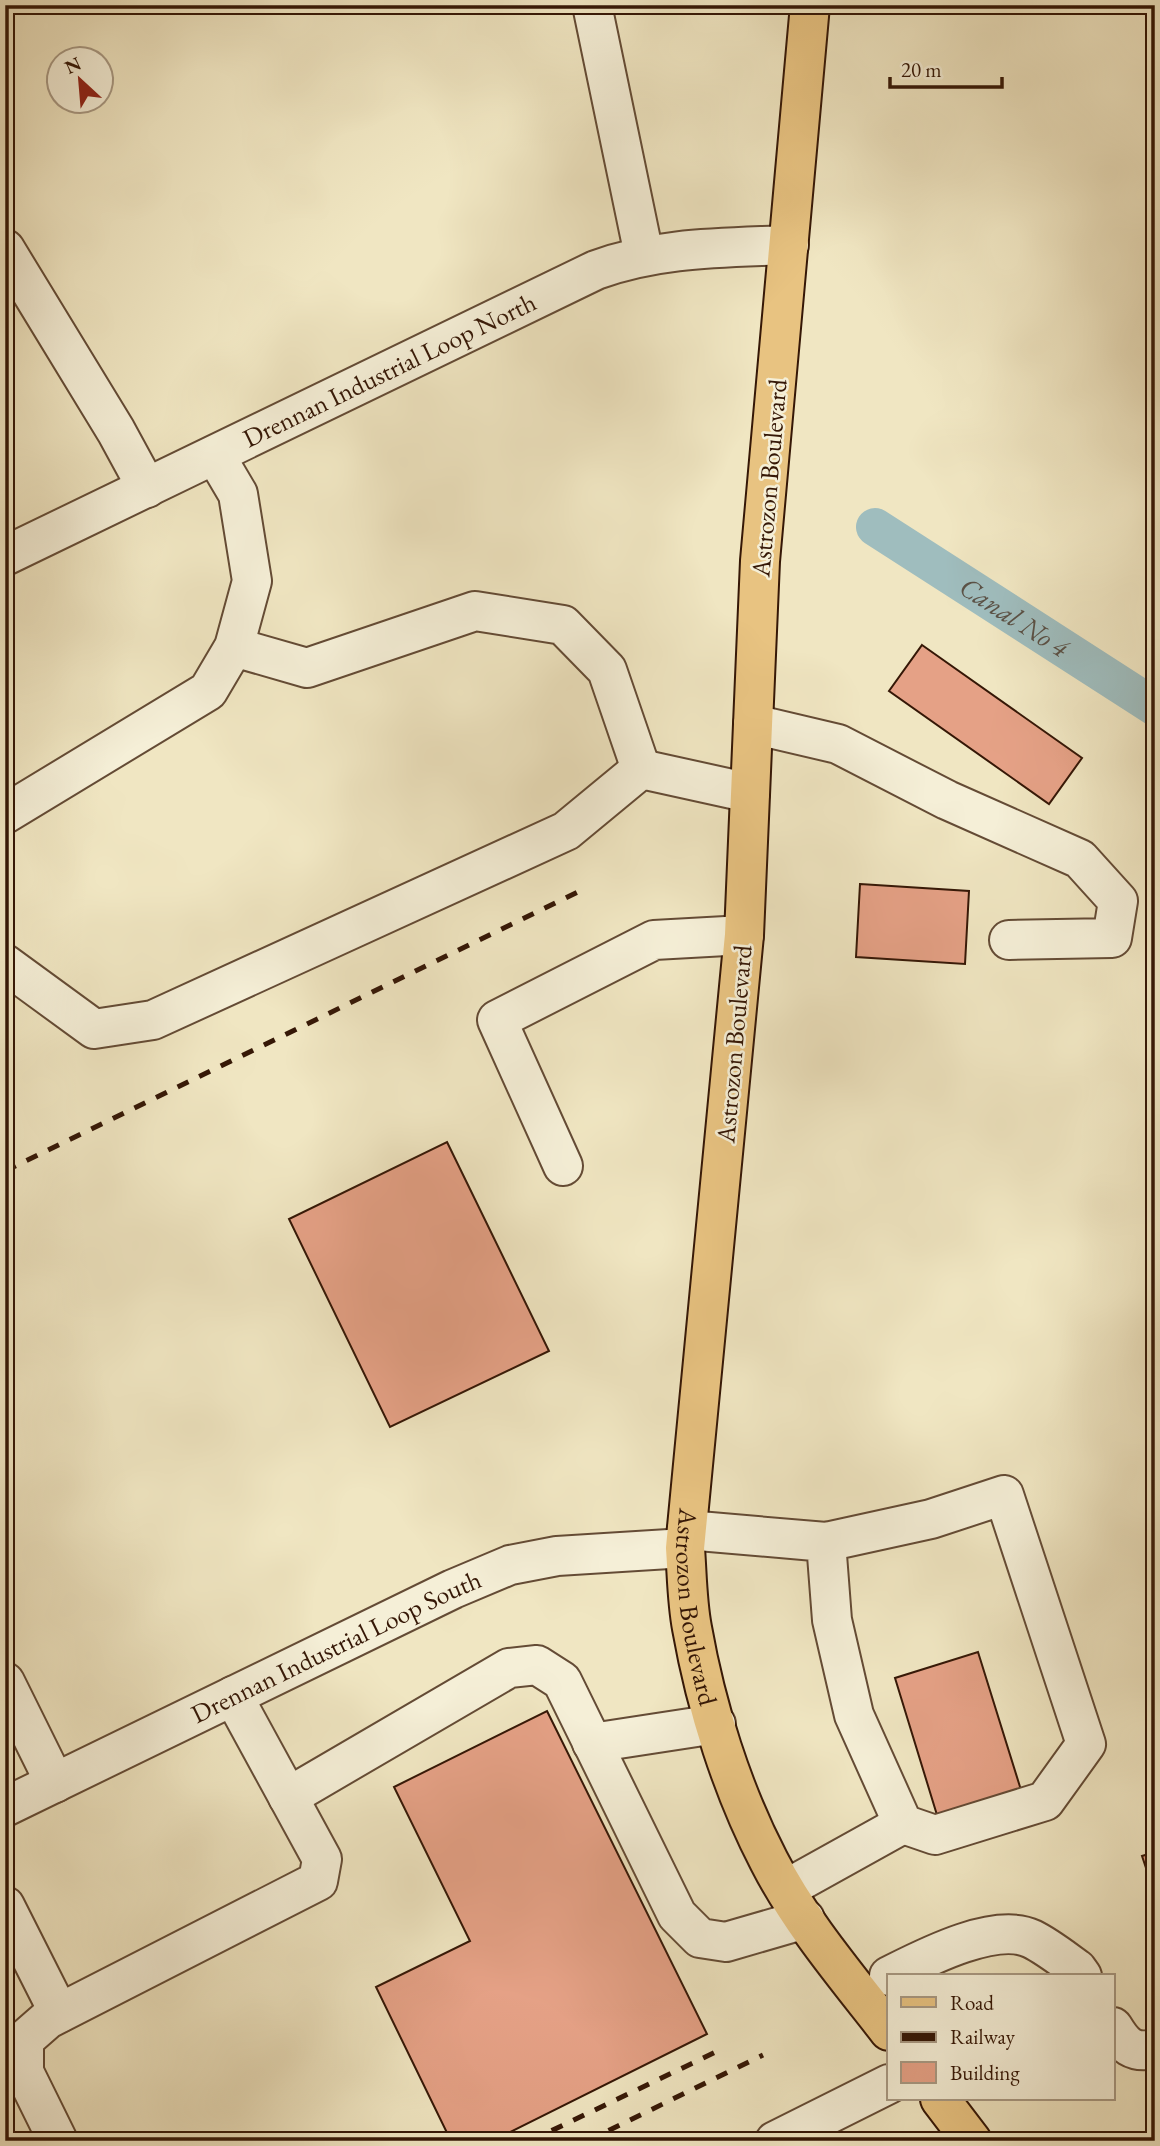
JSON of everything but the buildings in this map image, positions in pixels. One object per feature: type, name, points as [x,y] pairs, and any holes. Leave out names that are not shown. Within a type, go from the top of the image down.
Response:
[{"type":"main road","name":"Astrozon Boulevard","points":[[810,5],[761,561],[744,936],[686,1539],[691,1626],[729,1768],[769,1861],[795,1904],[879,1982],[887,2021]]},
{"type":"main road","points":[[941,2100],[972,2141]]},
{"type":"street","points":[[592,5],[644,255]]},
{"type":"street","name":"Drennan Industrial Loop North","points":[[5,556],[596,270],[670,250],[789,245]]},
{"type":"street","points":[[5,249],[147,488]]},
{"type":"street","points":[[5,814],[208,691],[234,647],[252,581],[238,494],[215,455]]},
{"type":"street","points":[[234,647],[307,668],[475,611],[563,625],[607,670],[641,769]]},
{"type":"street","points":[[753,724],[838,744],[947,800],[1080,859],[1118,901],[1112,938],[1009,940]]},
{"type":"street","points":[[641,769],[750,793]]},
{"type":"street","points":[[5,964],[94,1029],[153,1020],[566,831],[641,769]]},
{"type":"street","points":[[563,1166],[497,1020],[654,940],[744,936]]},
{"type":"street","name":"Drennan Industrial Loop South","points":[[5,1807],[453,1589],[510,1565],[686,1539],[826,1542],[931,1519],[1004,1495],[1086,1744],[1045,1801],[935,1835],[903,1824]]},
{"type":"street","points":[[288,1797],[509,1668],[537,1665],[562,1681],[677,1915],[700,1938],[726,1942],[795,1904],[903,1824],[854,1715],[832,1620],[826,1542]]},
{"type":"street","points":[[5,1682],[55,1783]]},
{"type":"street","points":[[58,2141],[24,2072],[24,2040],[48,2018],[318,1881],[322,1858],[233,1696]]},
{"type":"street","points":[[592,1743],[716,1724]]},
{"type":"street","points":[[5,1906],[59,2013]]},
{"type":"street","points":[[895,1974],[950,1947],[993,1935],[1030,1937],[1081,1974]]},
{"type":"street","points":[[1114,2029],[1125,2046],[1141,2052],[1155,2049]]},
{"type":"street","points":[[775,2141],[887,2085]]},
{"type":"waterway","name":"Canal No 4","points":[[875,527],[1155,707]]},
{"type":"railway","points":[[5,1171],[582,890]]},
{"type":"railway","points":[[530,2141],[722,2049]]},
{"type":"railway","points":[[587,2141],[763,2055]]}]
